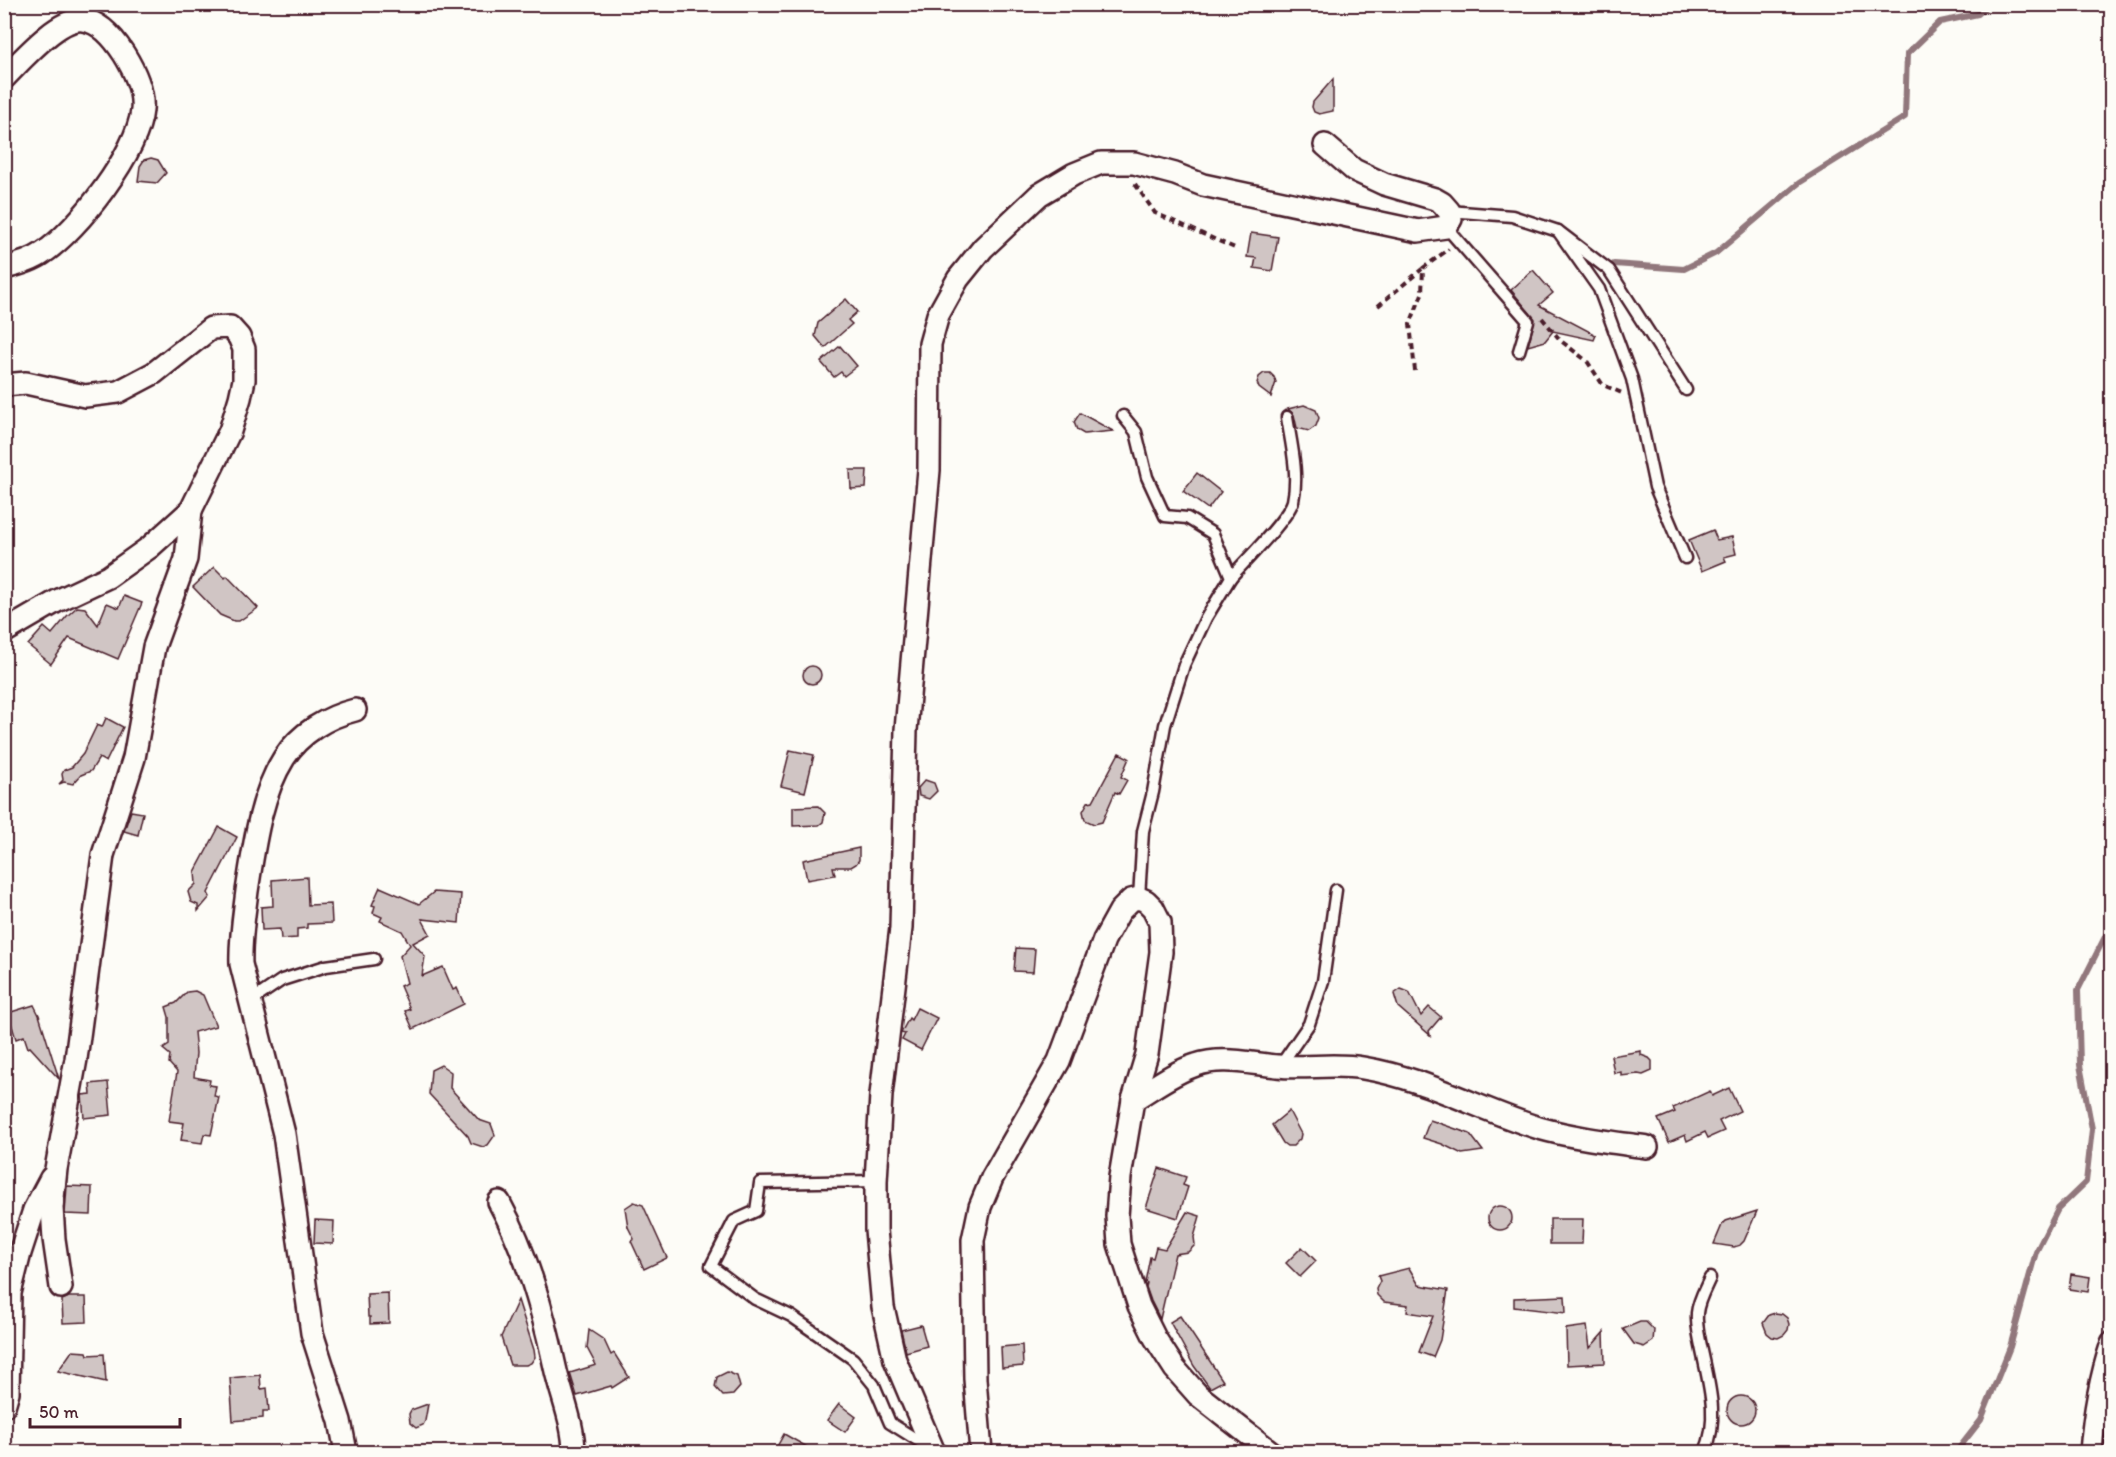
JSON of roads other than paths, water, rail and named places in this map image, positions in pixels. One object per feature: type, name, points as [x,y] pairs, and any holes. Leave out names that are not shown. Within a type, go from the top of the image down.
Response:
[{"type":"street","points":[[4,78],[34,46],[62,26],[82,20],[98,26],[112,38],[133,70],[142,100],[138,129],[124,159],[81,217],[42,254],[4,268]]},
{"type":"street","points":[[933,1451],[895,1360],[883,1307],[876,1230],[876,1181],[881,1095],[901,928],[906,730],[929,470],[930,344],[938,315],[958,279],[983,248],[1039,195],[1074,174],[1101,164],[1134,163],[1175,174],[1203,185],[1418,231],[1451,226],[1443,203],[1384,184],[1354,170],[1325,145]]},
{"type":"street","points":[[4,385],[26,383],[85,396],[118,392],[154,373],[211,328],[230,327],[239,337],[244,349],[244,380],[240,398],[230,431],[191,510],[186,559],[154,647],[134,758],[102,855],[76,1059],[56,1169],[52,1208],[61,1287]]},
{"type":"street","points":[[4,632],[57,601],[108,577],[150,547],[191,510]]},
{"type":"street","points":[[346,1452],[340,1421],[312,1333],[284,1134],[241,964],[240,941],[253,850],[273,778],[285,756],[318,724],[337,715],[356,710]]},
{"type":"street","points":[[981,1452],[975,1379],[973,1251],[980,1207],[997,1168],[1059,1061],[1104,940],[1120,911],[1131,900],[1139,898],[1146,901],[1160,922],[1161,952],[1147,1054],[1133,1100],[1120,1177],[1117,1216],[1119,1244],[1139,1306],[1174,1369],[1198,1395],[1271,1452]]},
{"type":"street","points":[[1133,1100],[1196,1065],[1217,1060],[1279,1067],[1361,1067],[1444,1091],[1539,1128],[1585,1138],[1647,1147]]},
{"type":"street","points":[[4,1406],[8,1392],[10,1293],[34,1210],[56,1169]]},
{"type":"street","points":[[499,1202],[513,1227],[528,1266],[551,1342],[574,1452]]},
{"type":"street","points":[[2091,1452],[2100,1377],[2112,1343]]},
{"type":"lane","points":[[1519,351],[1528,321],[1451,226],[1512,216],[1558,231],[1609,270],[1686,390]]},
{"type":"lane","points":[[1558,231],[1599,289],[1632,379],[1655,487],[1685,558]]},
{"type":"lane","points":[[1123,416],[1136,432],[1147,477],[1165,516],[1187,518],[1214,534],[1231,577]]},
{"type":"lane","points":[[1139,898],[1143,831],[1153,792],[1165,725],[1184,665],[1206,618],[1231,577],[1272,533],[1293,502],[1294,468],[1287,417]]},
{"type":"lane","points":[[1279,1067],[1309,1024],[1323,981],[1336,890]]},
{"type":"lane","points":[[251,1001],[282,980],[326,966],[374,959]]},
{"type":"lane","points":[[876,1181],[760,1183],[756,1210],[734,1221],[711,1266],[755,1299],[791,1316],[853,1359],[874,1385],[890,1423],[933,1451]]},
{"type":"lane","points":[[1705,1452],[1710,1441],[1713,1423],[1697,1314],[1702,1294],[1710,1278]]},
{"type":"waterway","points":[[1614,264],[1684,269],[1716,253],[1799,183],[1905,117],[1907,54],[1940,22],[1978,14],[1989,4]]},
{"type":"waterway","points":[[1956,1452],[1981,1420],[2010,1347],[2036,1252],[2058,1209],[2086,1182],[2092,1129],[2080,1065],[2078,990],[2112,923]]}]
